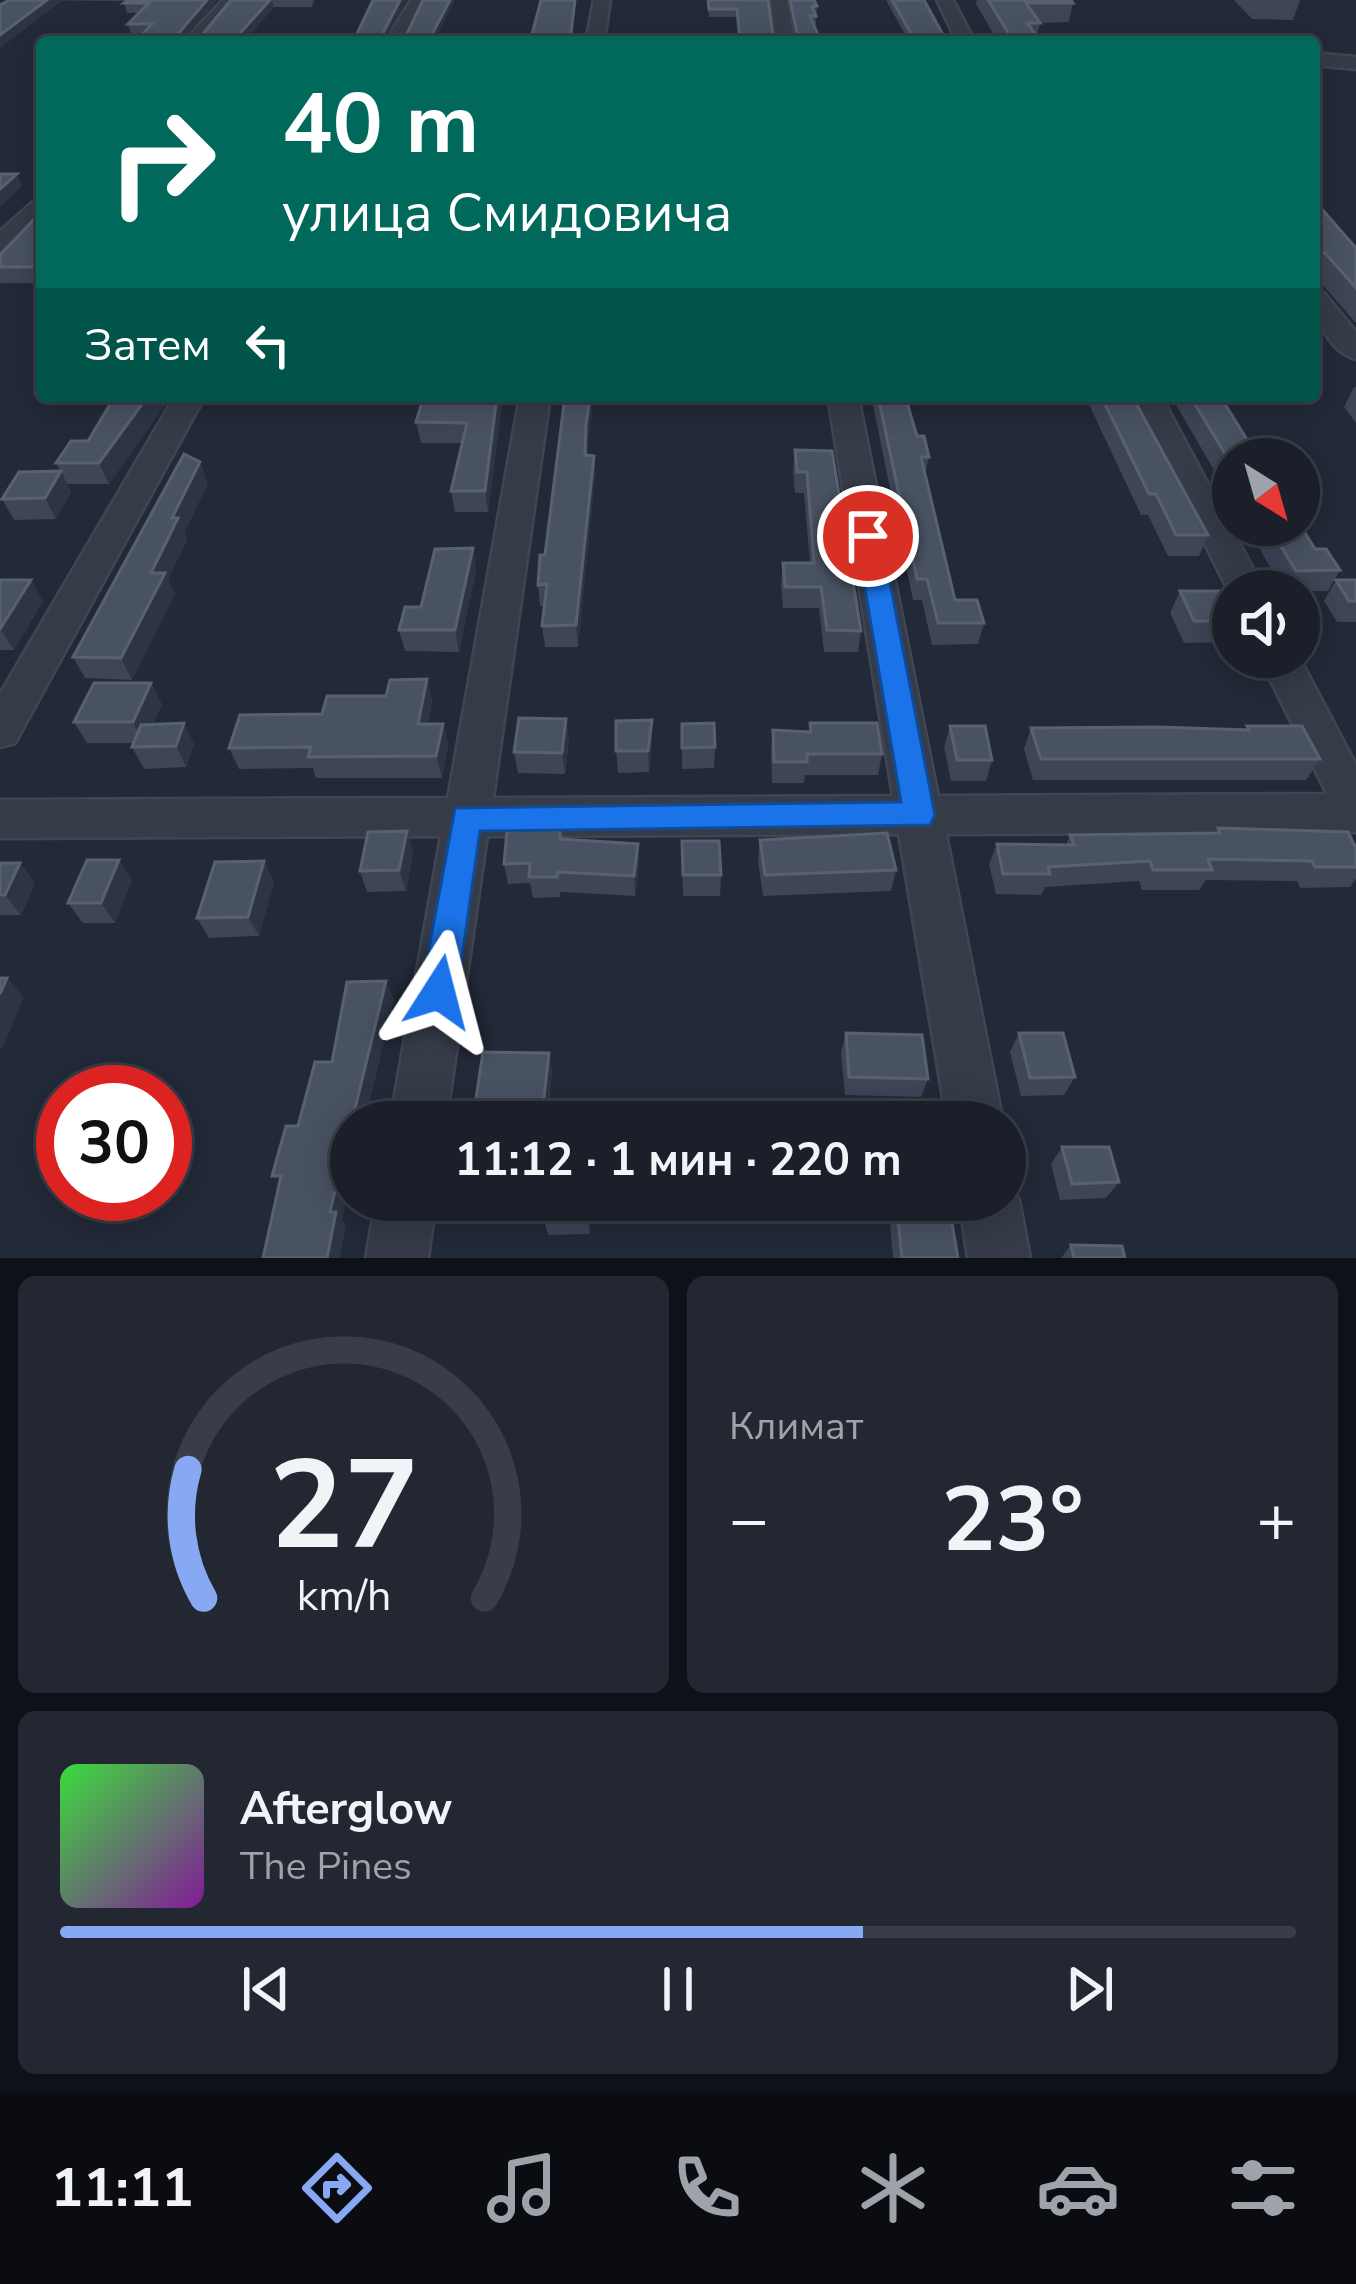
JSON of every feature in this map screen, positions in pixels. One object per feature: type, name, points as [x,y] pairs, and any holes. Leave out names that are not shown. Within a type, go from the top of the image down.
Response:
[{"type":"street","points":[[198,36],[232,0]]},
{"type":"street","points":[[398,36],[419,0]]},
{"type":"street","points":[[596,36],[602,0]]},
{"type":"street","points":[[779,0],[784,36]]},
{"type":"street","points":[[945,0],[963,36]]},
{"type":"street","points":[[1320,60],[1356,63]]},
{"type":"street","points":[[0,207],[36,205]]},
{"type":"street","points":[[0,246],[36,209]]},
{"type":"street","points":[[1320,306],[1356,350]]},
{"type":"street","points":[[0,731],[187,402]]},
{"type":"street","points":[[421,1101],[534,402]]},
{"type":"street","points":[[844,402],[971,1101]]},
{"type":"street","points":[[1150,402],[1235,570]]},
{"type":"street","points":[[0,819],[1356,811],[1290,678]]},
{"type":"street","points":[[397,1258],[403,1221]]},
{"type":"street","points":[[993,1221],[999,1258]]},
{"type":"building","points":[[10,0],[47,0],[0,35],[0,5]]},
{"type":"building","points":[[207,0],[177,35],[202,35],[231,0],[270,0],[237,36],[141,36],[152,24],[128,24],[149,3],[124,3]]},
{"type":"building","points":[[373,0],[400,0],[382,36],[356,36]]},
{"type":"building","points":[[423,0],[450,0],[431,36],[406,36]]},
{"type":"building","points":[[541,0],[575,0],[571,36],[532,36]]},
{"type":"building","points":[[708,0],[768,0],[773,36],[739,36],[737,9],[709,9]]},
{"type":"building","points":[[790,0],[814,0],[816,16],[810,16],[818,36],[798,36]]},
{"type":"building","points":[[892,0],[924,0],[944,36],[913,36]]},
{"type":"building","points":[[988,0],[1073,3],[1026,3],[1040,23],[1027,23],[1037,36],[1010,36]]},
{"type":"building","points":[[0,174],[17,174],[0,189]]},
{"type":"building","points":[[1320,207],[1356,248],[1356,288],[1320,253]]},
{"type":"building","points":[[36,217],[36,267],[0,267],[0,255]]},
{"type":"building","points":[[111,402],[144,402],[99,463],[56,463],[71,441],[88,441]]},
{"type":"building","points":[[422,402],[496,402],[485,491],[451,491],[467,423],[416,422]]},
{"type":"building","points":[[564,402],[589,402],[585,455],[594,456],[576,625],[542,626],[547,584],[538,585],[540,555],[545,555]]},
{"type":"building","points":[[879,402],[907,402],[917,436],[924,436],[929,457],[921,457],[955,600],[977,600],[984,623],[938,623],[927,579],[917,579]]},
{"type":"building","points":[[1104,402],[1135,402],[1208,535],[1176,535],[1156,494],[1149,494]]},
{"type":"building","points":[[1194,402],[1224,402],[1246,438],[1215,438]]},
{"type":"building","points":[[795,450],[832,451],[861,631],[827,630],[821,587],[785,587],[783,563],[814,563],[807,472],[797,472]]},
{"type":"building","points":[[184,454],[200,462],[151,573],[165,573],[121,658],[73,657]]},
{"type":"building","points":[[61,471],[45,498],[2,499],[19,472]]},
{"type":"building","points":[[1281,546],[1326,549],[1340,570],[1320,570],[1295,570]]},
{"type":"building","points":[[473,548],[455,630],[399,630],[405,607],[421,607],[435,549]]},
{"type":"building","points":[[0,580],[31,580],[0,629]]},
{"type":"building","points":[[1336,580],[1356,580],[1356,601],[1349,601]]},
{"type":"building","points":[[1180,591],[1212,591],[1212,621],[1194,621]]},
{"type":"building","points":[[427,679],[418,724],[443,724],[436,756],[308,757],[311,747],[229,748],[240,715],[322,714],[327,696],[386,696],[390,680]]},
{"type":"building","points":[[94,683],[151,683],[133,722],[74,722]]},
{"type":"building","points":[[519,718],[566,719],[562,753],[514,752]]},
{"type":"building","points":[[652,720],[648,751],[616,751],[616,721]]},
{"type":"building","points":[[184,723],[176,746],[132,747],[141,725]]},
{"type":"building","points":[[714,723],[715,747],[682,748],[682,724]]},
{"type":"building","points":[[810,723],[877,723],[882,754],[807,754],[807,762],[774,762],[773,730],[811,732]]},
{"type":"building","points":[[950,726],[985,726],[992,760],[957,760]]},
{"type":"building","points":[[1247,726],[1302,726],[1320,759],[1041,759],[1031,728],[1249,730]]},
{"type":"building","points":[[1218,828],[1348,832],[1356,848],[1356,867],[1315,867],[1312,861],[1208,859],[1212,870],[1153,870],[1150,861],[1048,867],[1050,874],[1003,874],[997,844],[1074,845],[1070,835],[1220,833]]},
{"type":"building","points":[[560,830],[560,839],[638,844],[634,876],[558,872],[557,877],[529,877],[530,863],[504,864],[507,831]]},
{"type":"building","points":[[407,831],[399,870],[360,871],[368,832]]},
{"type":"building","points":[[887,833],[896,870],[765,875],[760,840]]},
{"type":"building","points":[[682,841],[719,841],[721,875],[683,875]]},
{"type":"building","points":[[87,860],[119,860],[101,903],[68,903]]},
{"type":"building","points":[[264,861],[248,917],[197,918],[215,862]]},
{"type":"building","points":[[0,863],[20,863],[5,895],[0,895]]},
{"type":"building","points":[[386,981],[357,1101],[330,1101],[330,1221],[334,1221],[327,1258],[263,1258],[281,1176],[272,1176],[286,1126],[298,1126],[315,1062],[332,1062],[347,982]]},
{"type":"building","points":[[846,1033],[922,1035],[928,1079],[849,1077]]},
{"type":"building","points":[[1019,1033],[1063,1033],[1075,1077],[1030,1078]]},
{"type":"building","points":[[483,1052],[549,1053],[544,1101],[476,1101]]},
{"type":"building","points":[[1062,1147],[1109,1147],[1119,1182],[1072,1184]]},
{"type":"building","points":[[898,1221],[952,1221],[958,1258],[902,1258]]},
{"type":"building","points":[[1071,1245],[1122,1246],[1125,1258],[1074,1258]]},
{"type":"route","points":[[439,992],[466,818],[919,815],[868,536]]}]
